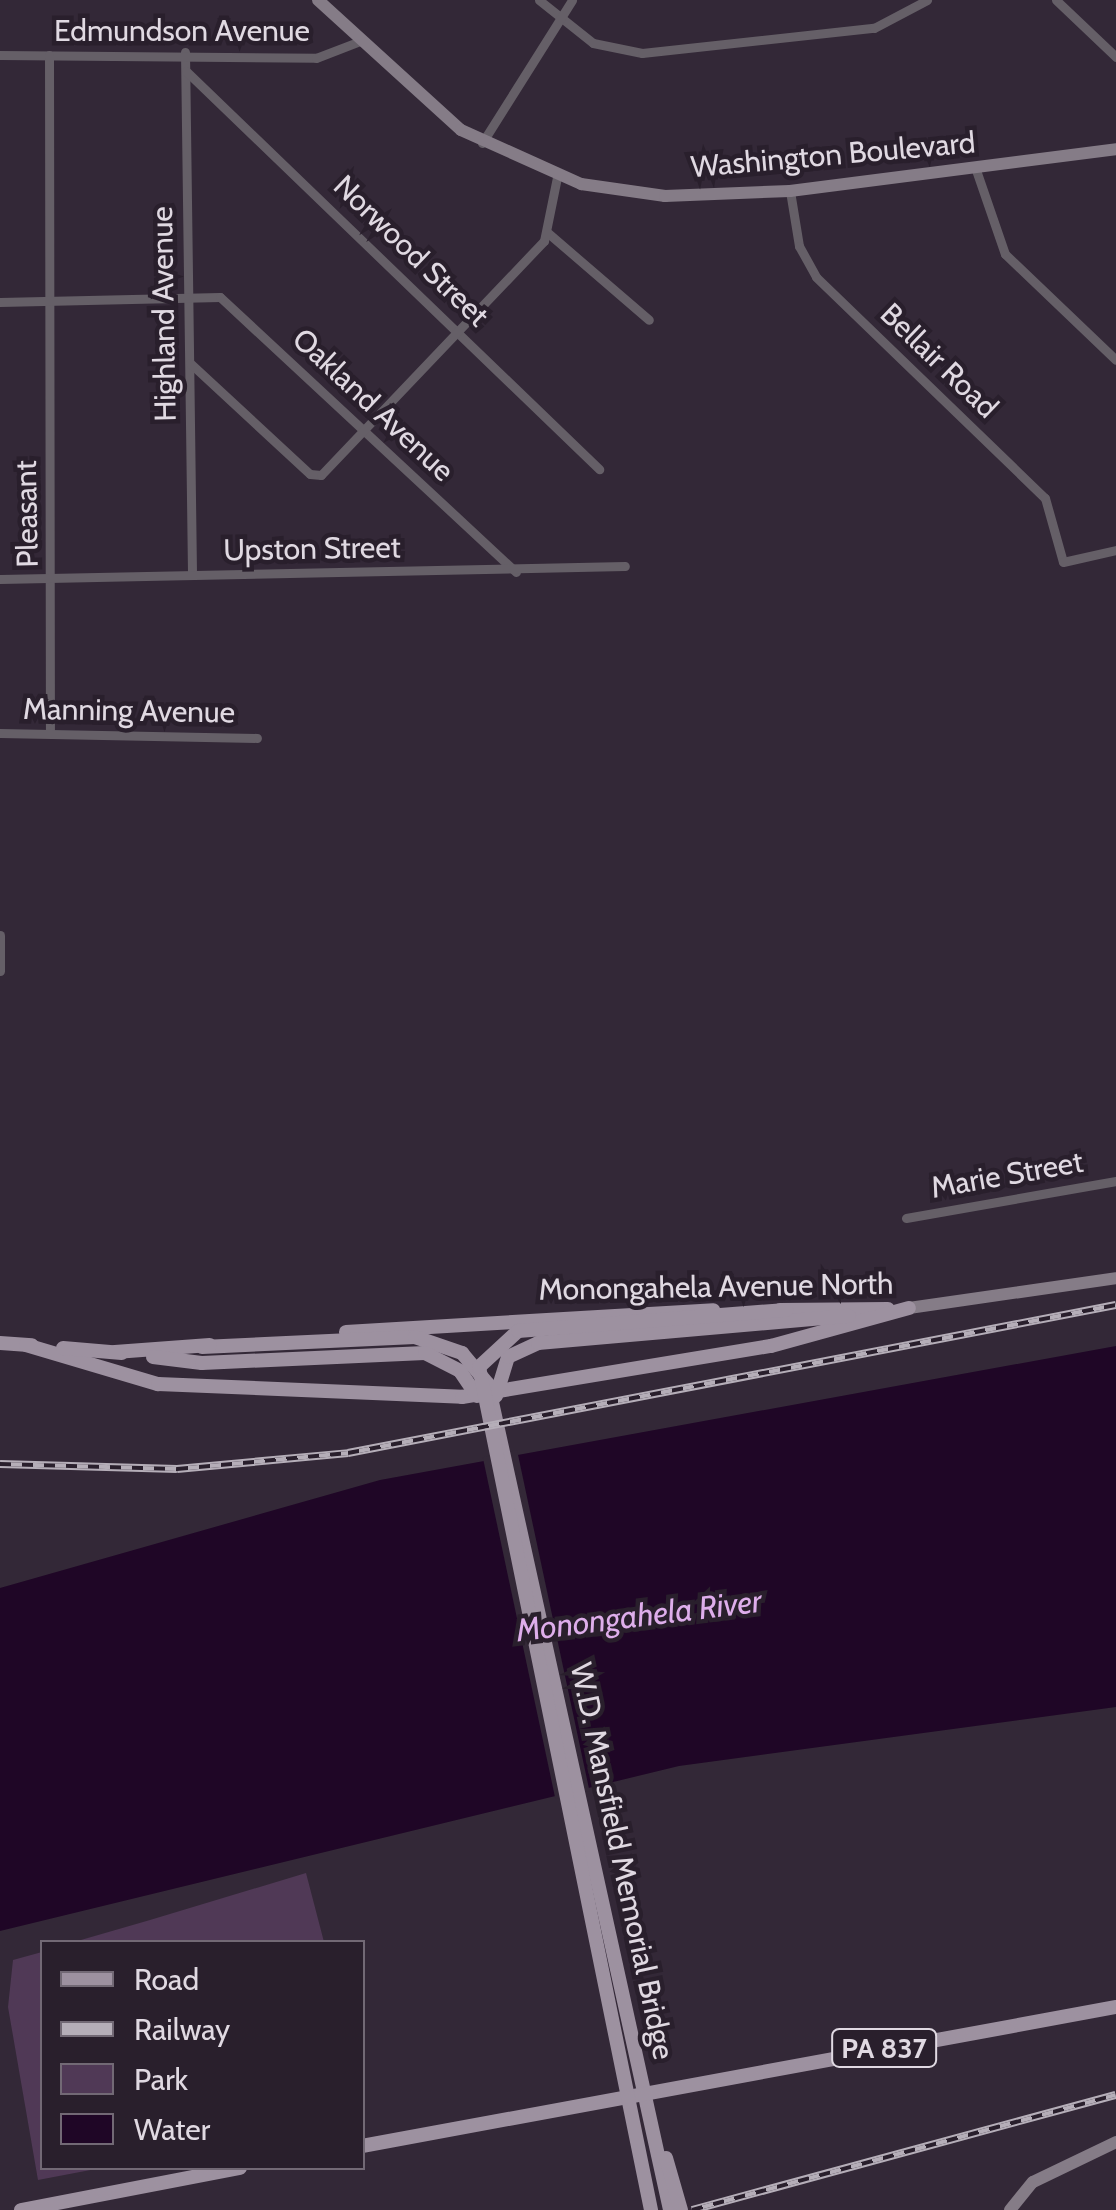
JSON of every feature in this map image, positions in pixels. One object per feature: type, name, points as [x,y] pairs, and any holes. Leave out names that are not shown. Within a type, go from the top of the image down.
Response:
[{"type":"main road","name":"Monongahela Avenue North","points":[[115,1352],[519,1319],[909,1308]]},
{"type":"main road","name":"Monongahela Avenue North","points":[[26,1345],[158,1384],[462,1397],[771,1346],[909,1308]]},
{"type":"main road","points":[[483,1380],[508,1357],[538,1344],[909,1308]]},
{"type":"main road","points":[[490,1409],[483,1380],[518,1332],[786,1310]]},
{"type":"main road","points":[[202,1347],[416,1337],[483,1380],[490,1409]]},
{"type":"main road","points":[[0,1343],[202,1363],[426,1353],[483,1380]]},
{"type":"main road","name":"W.D. Mansfield Memorial Bridge","points":[[490,1409],[647,2088],[670,2210]]},
{"type":"main road","name":"W.D. Mansfield Memorial Bridge","points":[[490,1409],[651,2210]]},
{"type":"main road","name":"PA 837","points":[[365,2145],[647,2088],[1116,2006]]},
{"type":"main road","points":[[647,2088],[680,2210]]},
{"type":"main road","points":[[21,2210],[230,2170]]},
{"type":"street","name":"Washington Boulevard","points":[[318,0],[360,41],[482,143],[557,177],[665,196],[790,191],[1116,149]]},
{"type":"street","points":[[539,0],[593,42],[642,53],[874,28],[927,0]]},
{"type":"street","points":[[482,143],[558,16],[572,0]]},
{"type":"street","points":[[1056,0],[1116,57]]},
{"type":"street","name":"Edmundson Avenue","points":[[0,54],[185,52],[316,58],[360,41]]},
{"type":"street","name":"Highland Avenue","points":[[185,52],[192,575]]},
{"type":"street","name":"Pleasant","points":[[49,55],[53,579],[50,733]]},
{"type":"street","name":"Norwood Street","points":[[186,71],[599,469]]},
{"type":"street","points":[[976,168],[1005,254],[1116,360]]},
{"type":"street","points":[[190,363],[310,474],[322,474],[548,233],[557,177]]},
{"type":"street","name":"Bellair Road","points":[[790,191],[816,277],[1046,498],[1063,562],[1116,550]]},
{"type":"street","points":[[548,233],[649,320]]},
{"type":"street","name":"Oakland Avenue","points":[[190,302],[220,297],[516,572]]},
{"type":"street","points":[[0,302],[190,302]]},
{"type":"street","name":"Upston Street","points":[[0,578],[516,572],[625,566]]},
{"type":"street","name":"Manning Avenue","points":[[0,733],[257,738]]},
{"type":"street","points":[[0,935],[0,971]]},
{"type":"street","name":"Marie Street","points":[[906,1218],[1116,1181]]},
{"type":"street","points":[[909,1308],[1116,1278]]},
{"type":"street","points":[[1010,2210],[1033,2182],[1116,2142]]},
{"type":"green space","points":[[306,1873],[323,1940],[81,1940]]},
{"type":"green space","points":[[40,1953],[40,2170],[90,2170],[38,2180],[8,2007],[13,1960]]},
{"type":"water","name":"Monongahela River","points":[[1116,1346],[1116,1707],[679,1766],[0,1931],[0,1588],[380,1480]]},
{"type":"pier","points":[[517,1450],[590,1791],[555,1799],[483,1457]]},
{"type":"railway","points":[[0,1464],[177,1469],[348,1453],[1116,1305]]},
{"type":"railway","points":[[692,2210],[1116,2095]]}]
